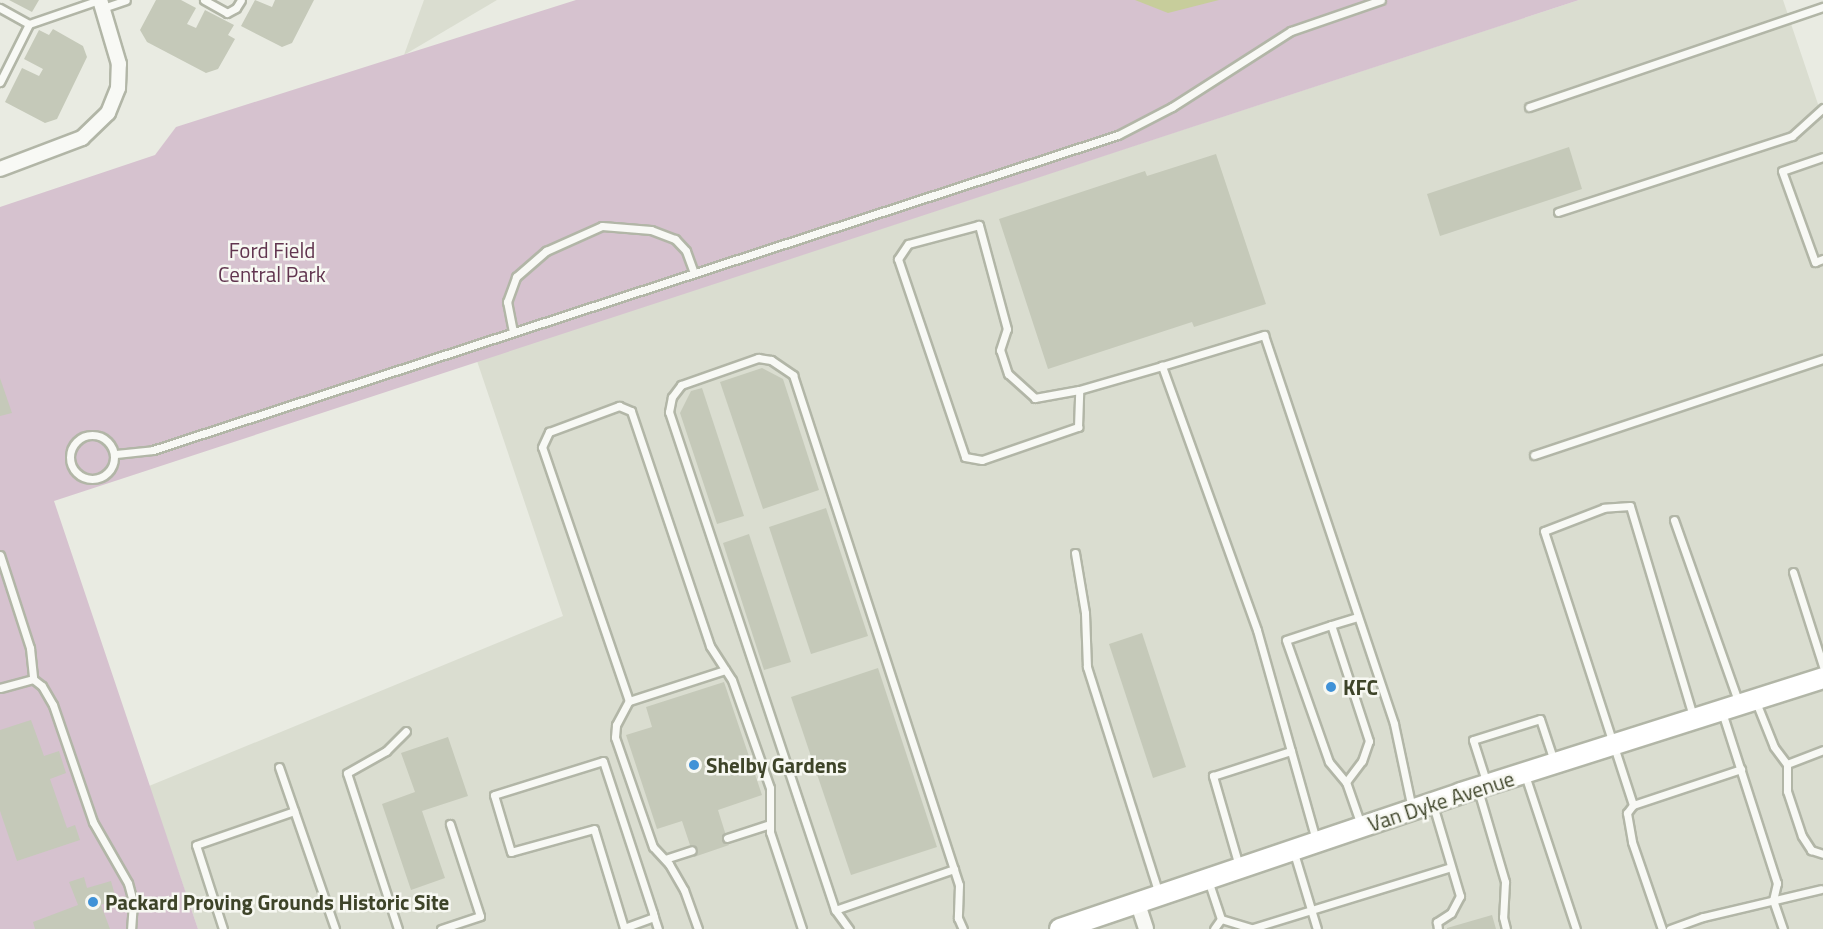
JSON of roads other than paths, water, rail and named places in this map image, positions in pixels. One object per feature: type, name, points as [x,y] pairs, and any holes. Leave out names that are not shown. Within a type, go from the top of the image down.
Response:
[{"type":"main road","name":"Van Dyke Avenue","points":[[1060,929],[1482,786],[1823,678]]},
{"type":"street","points":[[0,169],[88,134],[103,121],[114,100],[119,64],[101,3]]},
{"type":"street","points":[[1138,904],[1146,929]]},
{"type":"lane","points":[[0,8],[29,24],[101,3],[126,0]]},
{"type":"lane","points":[[204,0],[227,12],[236,8],[241,0]]},
{"type":"lane","points":[[116,454],[153,450],[1118,135],[1172,107],[1291,31],[1381,0]]},
{"type":"lane","points":[[1529,106],[1823,7]]},
{"type":"lane","points":[[0,82],[29,24]]},
{"type":"lane","points":[[1558,212],[1792,136],[1823,108]]},
{"type":"lane","points":[[1823,158],[1782,171],[1815,262],[1823,259]]},
{"type":"lane","points":[[1079,390],[1078,427],[982,460],[964,457],[898,259],[908,244],[979,225],[1007,328],[1000,350],[1008,374],[1035,398],[1079,390],[1264,335],[1394,724],[1412,810]]},
{"type":"lane","points":[[513,332],[507,302],[516,277],[546,250],[602,226],[651,230],[675,239],[686,251],[694,273]]},
{"type":"lane","points":[[849,929],[835,910],[669,412],[672,397],[681,385],[758,358],[771,360],[793,375],[959,885],[958,918],[963,929]]},
{"type":"lane","points":[[1534,455],[1823,359]]},
{"type":"lane","points":[[1162,366],[1257,630],[1317,842]]},
{"type":"lane","points":[[629,701],[542,447],[549,432],[620,406],[631,411],[710,646],[725,670],[770,788],[770,824],[802,929]]},
{"type":"lane","points":[[89,434],[108,441],[116,454],[106,473],[94,479],[74,473],[70,465],[69,450],[76,439],[89,434]]},
{"type":"lane","points":[[1633,805],[1616,744],[1544,531],[1604,508],[1630,506],[1694,719]]},
{"type":"lane","points":[[1674,520],[1739,705],[1741,770],[1777,883],[1773,900],[1783,929]]},
{"type":"lane","points":[[1075,553],[1085,613],[1087,667],[1159,896]]},
{"type":"lane","points":[[0,555],[30,648],[33,679],[42,686],[53,705],[93,822],[128,883],[133,902],[131,929]]},
{"type":"lane","points":[[1793,573],[1823,666]]},
{"type":"lane","points":[[1358,617],[1286,640],[1329,762],[1346,782],[1362,827]]},
{"type":"lane","points":[[1331,625],[1369,741],[1362,761],[1346,782]]},
{"type":"lane","points":[[698,929],[684,890],[665,859],[653,847],[615,737],[616,725],[629,701],[725,670]]},
{"type":"lane","points":[[0,688],[33,679]]},
{"type":"lane","points":[[1739,705],[1787,764],[1787,791],[1802,836],[1811,850],[1823,854]]},
{"type":"lane","points":[[1506,929],[1503,916],[1505,882],[1473,740],[1540,719],[1555,763]]},
{"type":"lane","points":[[398,929],[347,773],[386,751],[406,731]]},
{"type":"lane","points":[[1787,764],[1823,750]]},
{"type":"lane","points":[[1240,869],[1213,776],[1292,751]]},
{"type":"lane","points":[[654,917],[624,928],[594,829],[511,852],[494,795],[603,761],[658,929]]},
{"type":"lane","points":[[279,767],[335,929]]},
{"type":"lane","points":[[1662,929],[1632,842],[1627,813],[1633,805],[1741,770]]},
{"type":"lane","points":[[1524,773],[1576,929]]},
{"type":"lane","points":[[1432,803],[1460,896],[1451,912],[1437,922],[1438,929]]},
{"type":"lane","points":[[224,929],[196,845],[294,811]]},
{"type":"lane","points":[[441,929],[480,916],[450,824]]},
{"type":"lane","points":[[727,838],[770,824]]},
{"type":"lane","points":[[665,859],[692,850]]},
{"type":"lane","points":[[1293,850],[1317,929]]},
{"type":"lane","points":[[1221,919],[1253,929],[1451,867]]},
{"type":"lane","points":[[835,910],[954,869]]},
{"type":"lane","points":[[1208,880],[1221,919],[1215,929]]},
{"type":"lane","points":[[1670,929],[1773,900],[1822,891]]},
{"type":"place","name":"KFC","points":[[1331,687]]},
{"type":"place","name":"Shelby Gardens","points":[[694,765]]},
{"type":"place","name":"Packard Proving Grounds Historic Site","points":[[93,902]]},
{"type":"park label","name":"Ford Field Central Park","points":[[272,262]]}]
